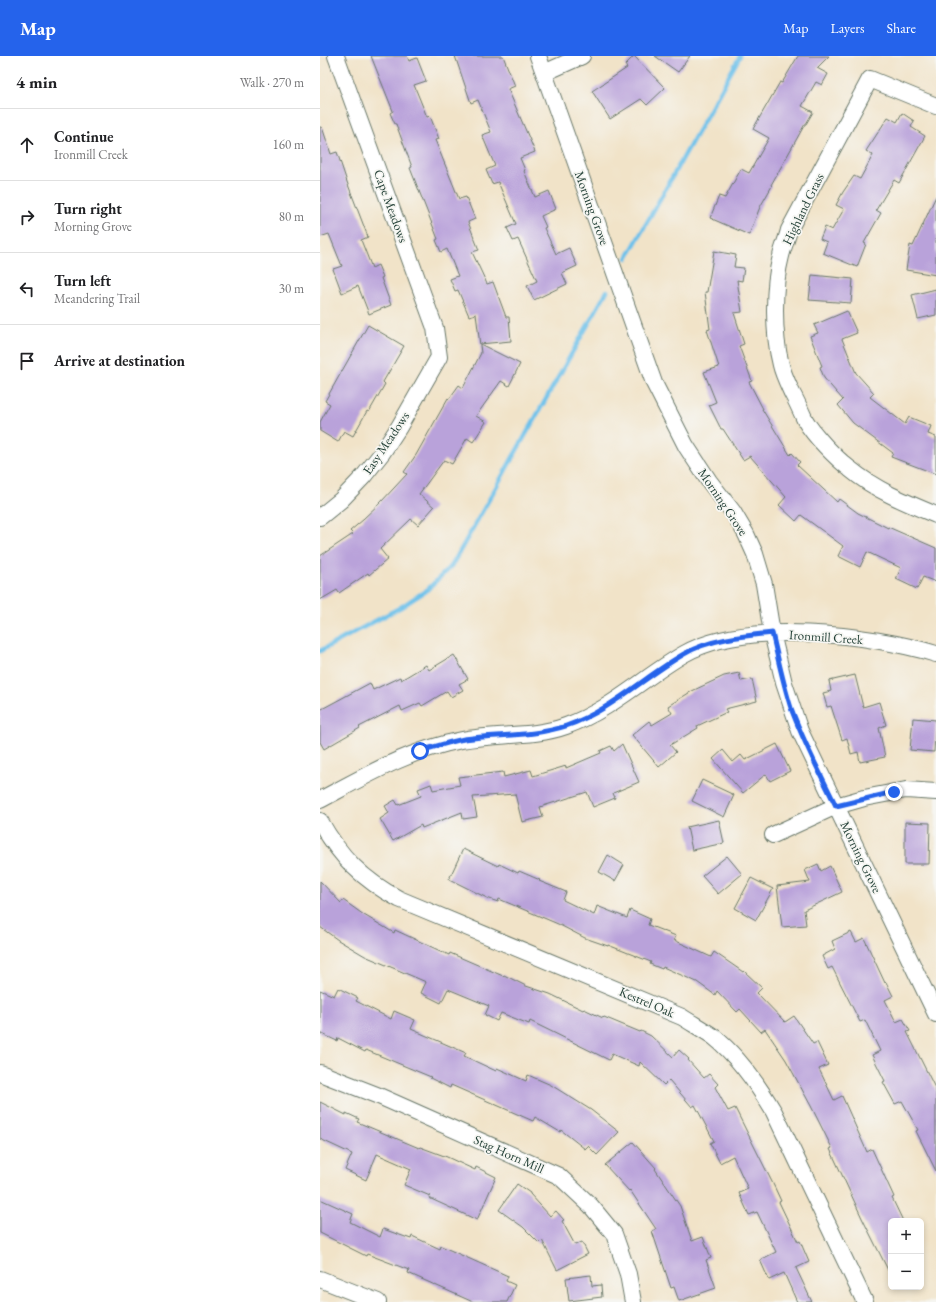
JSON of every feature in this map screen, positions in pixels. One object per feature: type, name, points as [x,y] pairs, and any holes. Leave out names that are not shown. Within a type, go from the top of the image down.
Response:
[{"type":"street","name":"Cape Meadows","points":[[336,56],[435,328],[439,358]]},
{"type":"street","name":"Morning Grove","points":[[538,56],[654,383],[686,446],[732,512],[746,534],[755,554],[762,578],[772,633],[784,683],[800,731],[936,1014]]},
{"type":"street","points":[[544,73],[582,56]]},
{"type":"street","name":"Highland Grass","points":[[936,106],[870,79],[789,230],[780,257],[776,288],[775,314],[781,365],[789,387],[806,421],[835,455],[867,482],[904,502],[936,515]]},
{"type":"street","name":"Easy Meadows","points":[[320,517],[341,500],[363,477],[382,453],[439,358]]},
{"type":"street","name":"Ironmill Creek","points":[[320,800],[385,765],[420,751],[463,739],[538,733],[565,726],[599,712],[684,654],[716,641],[749,635],[772,633],[831,635],[881,641],[921,649],[936,654]]},
{"type":"street","points":[[773,835],[836,806],[906,790],[936,792]]},
{"type":"street","name":"Kestrel Oak","points":[[320,821],[330,839],[350,864],[382,890],[399,899],[682,1017],[714,1038],[738,1060],[758,1085],[770,1105],[865,1302]]},
{"type":"street","name":"Stag Horn Mill","points":[[320,1073],[379,1096],[559,1176],[591,1206],[614,1234],[628,1274],[633,1302]]},
{"type":"street","points":[[320,1279],[378,1302]]},
{"type":"building","points":[[371,56],[407,56],[409,61],[417,58],[426,81],[414,85],[427,117],[430,116],[439,139],[435,140],[459,199],[466,197],[475,219],[468,222],[479,250],[472,252],[487,284],[493,282],[506,317],[509,317],[511,341],[480,344],[520,364],[509,386],[501,381],[476,416],[486,422],[473,442],[467,438],[452,464],[444,460],[419,494],[434,507],[418,525],[411,519],[380,549],[388,559],[369,575],[368,573],[339,593],[337,590],[320,600],[320,556],[353,534],[350,531],[381,502],[407,474],[404,472],[416,455],[448,398],[449,399],[459,385],[463,388],[481,353],[476,314],[469,316],[458,290],[455,291],[450,279],[458,276],[447,249],[441,252],[436,240],[438,239],[410,168],[412,167],[396,124],[390,113],[393,111]]},
{"type":"building","points":[[455,56],[503,56],[515,86],[508,89],[535,152],[520,158],[525,170],[524,171],[535,197],[549,191],[556,209],[541,216],[546,227],[544,228],[556,254],[569,248],[577,266],[562,273],[567,284],[534,300],[527,286],[537,281],[518,239],[513,241],[507,228],[516,224],[498,182],[492,184],[486,170],[495,166],[482,135],[491,132],[478,100],[471,103]]},
{"type":"building","points":[[634,56],[665,88],[647,105],[641,99],[610,119],[592,91],[627,68],[625,65]]},
{"type":"building","points":[[655,56],[690,56],[678,72]]},
{"type":"building","points":[[798,56],[829,56],[817,68],[828,74],[822,85],[816,82],[802,106],[813,112],[771,185],[772,186],[760,207],[749,235],[710,218],[719,196],[725,198],[741,169],[749,173],[769,138],[753,129],[780,82],[782,83]]},
{"type":"building","points":[[902,113],[914,121],[911,127],[925,136],[899,183],[894,180],[876,210],[881,213],[864,243],[866,244],[857,267],[823,253],[827,242],[820,239],[825,227],[832,230],[844,209],[836,205],[854,176],[860,179],[873,155],[866,151],[888,117],[897,122]]},
{"type":"building","points":[[320,127],[322,127],[331,154],[337,152],[368,237],[361,240],[372,268],[378,265],[391,305],[369,314],[358,286],[342,293],[333,269],[342,266],[329,234],[320,237]]},
{"type":"building","points":[[936,196],[936,275],[906,270],[910,245],[913,246]]},
{"type":"building","points":[[714,251],[736,255],[734,267],[744,268],[742,281],[737,280],[742,312],[734,313],[744,344],[739,346],[752,381],[749,382],[762,409],[790,455],[792,453],[800,462],[797,465],[837,502],[839,499],[858,513],[888,528],[936,548],[936,582],[923,577],[917,589],[896,579],[901,568],[867,552],[860,567],[838,556],[843,546],[801,515],[796,521],[779,505],[786,497],[750,456],[743,460],[723,429],[721,429],[709,405],[716,402],[704,372],[719,367],[707,330],[710,329],[705,292],[707,292]]},
{"type":"building","points":[[812,275],[853,279],[851,303],[809,300]]},
{"type":"building","points":[[936,289],[936,315],[918,319],[912,295]]},
{"type":"building","points":[[847,311],[857,333],[842,339],[856,373],[874,393],[870,397],[905,424],[909,417],[931,426],[928,434],[936,437],[936,474],[891,457],[893,453],[853,423],[838,405],[843,400],[824,378],[820,367],[822,366],[810,336],[818,333],[814,325]]},
{"type":"building","points":[[368,325],[404,346],[383,382],[385,384],[353,436],[344,431],[338,442],[320,431],[320,422],[330,404],[325,401]]},
{"type":"building","points":[[454,655],[468,679],[459,684],[463,690],[451,697],[447,691],[422,706],[420,703],[402,711],[400,706],[359,727],[360,728],[324,749],[320,742],[320,710],[370,683],[373,690],[400,677],[401,680],[426,665],[429,670]]},
{"type":"building","points":[[739,673],[741,681],[752,679],[757,701],[725,709],[727,712],[697,726],[698,728],[670,745],[676,752],[659,767],[632,735],[649,721],[652,725],[672,713],[668,706],[692,691],[724,676]]},
{"type":"building","points":[[855,675],[863,707],[879,702],[886,725],[879,728],[885,757],[860,762],[858,752],[851,754],[847,738],[842,740],[831,706],[827,707],[823,693],[831,691],[829,681]]},
{"type":"building","points":[[913,718],[936,720],[934,752],[910,750]]},
{"type":"building","points":[[622,744],[639,782],[613,793],[615,798],[593,807],[587,792],[540,807],[543,817],[522,822],[515,794],[473,797],[477,817],[463,819],[462,812],[422,828],[421,825],[393,841],[380,819],[389,813],[385,806],[395,800],[398,805],[421,796],[418,789],[431,784],[433,790],[460,785],[458,777],[503,772],[504,777],[531,770],[533,776],[566,766],[566,768],[601,753],[600,751],[611,746],[614,751]]},
{"type":"building","points":[[777,744],[790,771],[770,781],[766,774],[743,793],[713,759],[723,750],[733,762],[741,755],[745,760]]},
{"type":"building","points":[[702,780],[734,795],[724,817],[692,801]]},
{"type":"building","points":[[719,820],[724,843],[692,850],[687,827]]},
{"type":"building","points":[[905,822],[930,823],[929,864],[905,864]]},
{"type":"building","points":[[463,849],[498,866],[499,864],[518,873],[519,871],[566,892],[563,900],[594,915],[597,906],[627,918],[630,910],[650,919],[648,925],[676,936],[674,940],[711,957],[714,952],[743,972],[744,971],[762,988],[757,993],[785,1022],[794,1016],[813,1044],[817,1042],[828,1065],[819,1069],[834,1100],[842,1096],[867,1152],[872,1149],[894,1197],[892,1198],[902,1218],[888,1218],[888,1270],[862,1218],[830,1149],[832,1148],[811,1106],[786,1060],[765,1029],[761,1032],[740,1009],[737,1012],[717,991],[715,995],[697,982],[663,967],[662,969],[650,964],[651,962],[608,945],[585,938],[558,924],[499,899],[498,902],[487,898],[449,879]]},
{"type":"building","points":[[608,855],[624,865],[615,881],[599,872]]},
{"type":"building","points":[[727,856],[742,874],[718,894],[702,876]]},
{"type":"building","points":[[818,864],[821,871],[830,866],[842,892],[804,910],[806,925],[782,927],[777,886],[810,882],[805,870]]},
{"type":"building","points":[[751,878],[773,889],[756,920],[735,908]]},
{"type":"building","points":[[320,881],[341,903],[343,900],[394,933],[395,930],[449,955],[450,953],[503,976],[504,975],[526,986],[550,994],[583,1010],[584,1009],[640,1032],[641,1031],[651,1036],[673,1057],[679,1050],[689,1059],[688,1060],[704,1078],[709,1074],[718,1084],[715,1087],[728,1111],[735,1108],[775,1188],[781,1201],[779,1202],[798,1242],[800,1241],[809,1262],[796,1268],[812,1302],[797,1302],[784,1273],[769,1280],[760,1260],[776,1252],[757,1212],[749,1215],[739,1193],[748,1189],[733,1156],[720,1163],[710,1143],[714,1141],[695,1105],[692,1107],[669,1080],[664,1085],[640,1062],[639,1066],[612,1054],[609,1060],[530,1021],[529,1024],[501,1013],[497,1021],[485,1015],[489,1006],[448,989],[441,1003],[421,993],[426,982],[365,956],[320,927]]},
{"type":"building","points":[[851,932],[856,942],[864,938],[885,983],[886,982],[893,996],[885,1000],[896,1022],[903,1019],[910,1031],[907,1032],[936,1090],[936,1171],[916,1131],[918,1130],[902,1101],[895,1104],[883,1082],[885,1081],[872,1055],[880,1051],[865,1020],[860,1022],[832,967],[828,969],[822,956],[835,949],[832,941]]},
{"type":"building","points":[[338,988],[358,998],[356,1001],[391,1019],[394,1011],[415,1020],[411,1029],[466,1053],[464,1056],[496,1071],[497,1068],[526,1081],[528,1075],[551,1085],[591,1110],[619,1132],[597,1155],[588,1146],[585,1149],[561,1130],[560,1132],[535,1117],[533,1121],[451,1085],[450,1088],[430,1078],[431,1077],[366,1050],[365,1052],[338,1038],[337,1041],[320,1033],[320,990],[334,996]]},
{"type":"building","points":[[320,1102],[346,1115],[346,1113],[359,1119],[357,1122],[419,1148],[420,1147],[447,1157],[475,1170],[476,1167],[496,1177],[477,1220],[429,1198],[430,1196],[404,1185],[411,1169],[377,1154],[366,1180],[345,1170],[352,1154],[320,1139]]},
{"type":"building","points":[[633,1142],[656,1168],[655,1169],[680,1206],[692,1241],[703,1237],[711,1258],[706,1260],[716,1288],[679,1301],[674,1287],[671,1288],[652,1231],[656,1229],[630,1190],[629,1191],[605,1165]]},
{"type":"building","points":[[517,1184],[530,1193],[550,1216],[556,1211],[564,1220],[562,1221],[575,1245],[582,1242],[588,1254],[557,1270],[542,1240],[539,1243],[523,1227],[499,1210]]},
{"type":"building","points":[[320,1199],[353,1214],[350,1222],[380,1237],[383,1229],[411,1239],[412,1236],[440,1249],[441,1246],[508,1276],[506,1281],[515,1285],[507,1302],[473,1302],[408,1273],[409,1270],[367,1254],[366,1256],[320,1233]]},
{"type":"building","points":[[591,1275],[592,1286],[601,1285],[602,1297],[569,1301],[566,1278]]},
{"type":"waterway","points":[[627,258],[740,56]]},
{"type":"waterway","points":[[320,651],[401,607],[427,590],[452,565],[607,291]]},
{"type":"route","points":[[420,751],[463,739],[538,733],[565,726],[599,712],[684,654],[704,645],[716,641],[749,635],[772,633],[791,707],[800,731],[836,806],[864,798],[894,792]]}]
